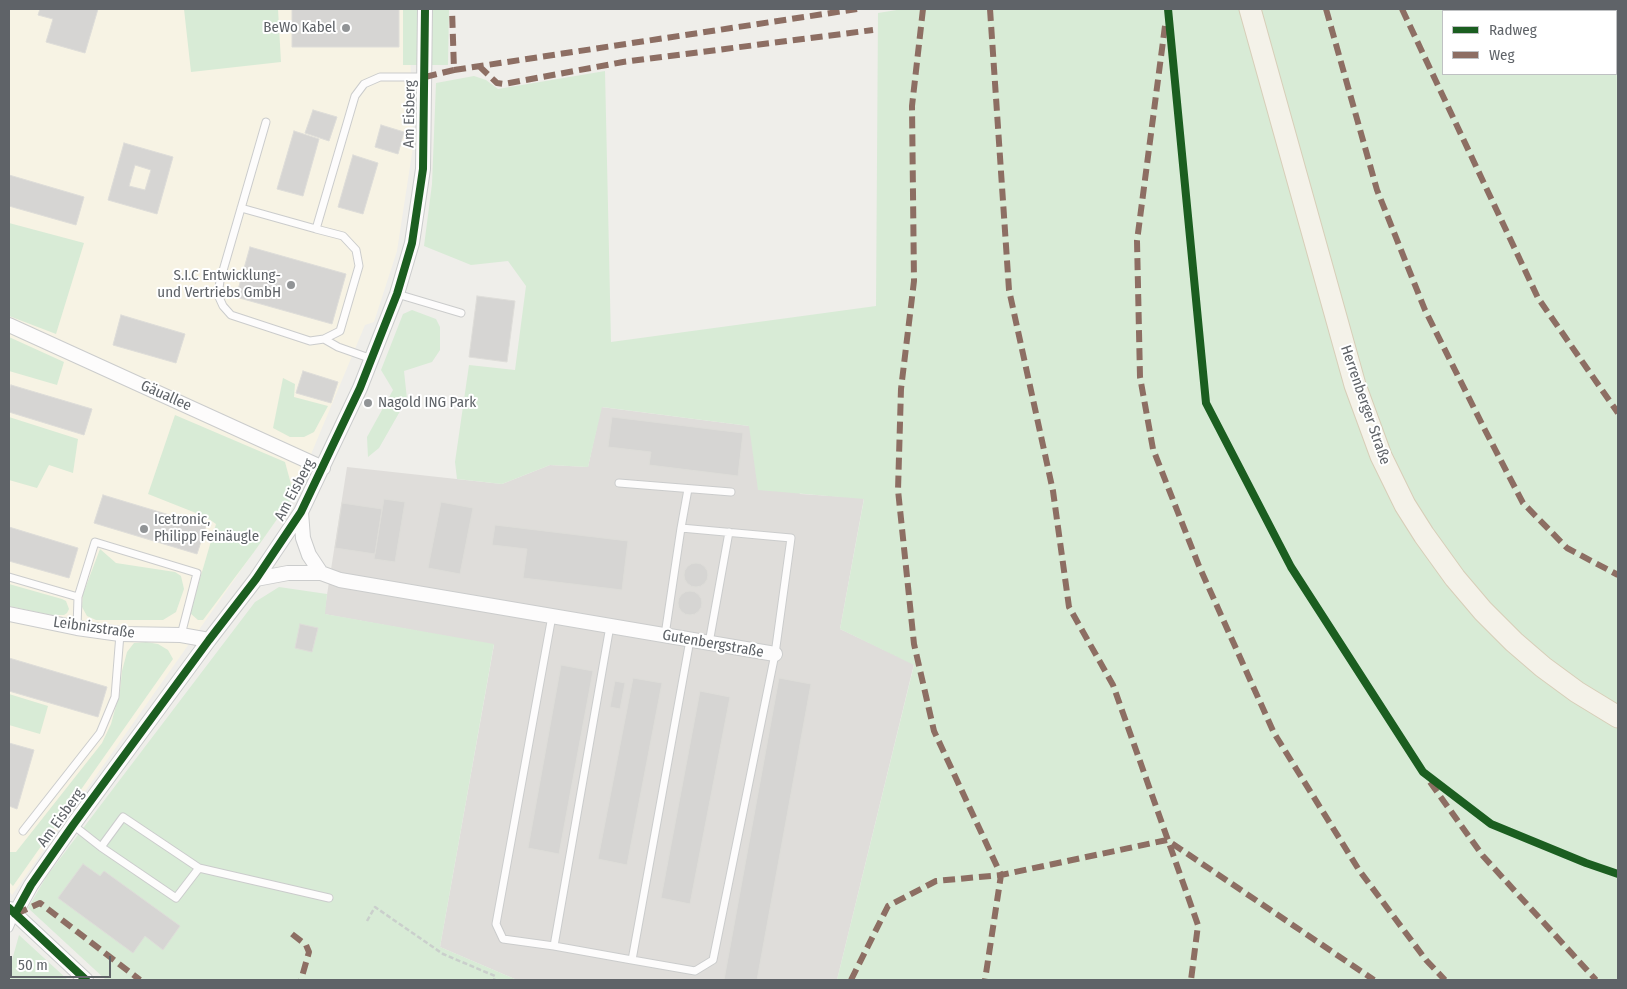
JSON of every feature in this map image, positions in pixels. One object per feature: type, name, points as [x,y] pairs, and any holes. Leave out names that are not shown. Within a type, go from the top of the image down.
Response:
[{"type":"main road","name":"Herrenberger Straße","points":[[1250,9],[1355,386],[1381,456],[1401,496],[1435,552],[1490,618],[1543,667],[1576,692],[1618,717]]},
{"type":"street","name":"Am Eisberg","points":[[12,911],[73,825],[256,579],[302,512],[323,468],[372,360],[397,294],[412,243],[423,169],[425,9]]},
{"type":"street","name":"Gäuallee","points":[[9,326],[323,468]]},
{"type":"street","points":[[302,512],[303,538],[309,555],[321,573]]},
{"type":"street","name":"Gutenbergstraße","points":[[256,579],[288,573],[321,573],[340,580],[775,654]]},
{"type":"street","name":"Leibnizstraße","points":[[9,614],[77,628],[120,634],[181,635],[209,640]]},
{"type":"street","points":[[12,911],[86,980]]},
{"type":"lane","points":[[316,229],[356,96],[364,84],[380,77],[425,76]]},
{"type":"lane","points":[[241,208],[343,236],[356,250],[359,266],[340,331],[324,339],[310,341],[231,315],[223,306],[218,295],[220,281],[241,208],[266,122]]},
{"type":"lane","points":[[397,294],[460,313]]},
{"type":"lane","points":[[324,339],[338,348],[372,360]]},
{"type":"lane","points":[[619,483],[731,492]]},
{"type":"lane","points":[[665,635],[680,528],[688,489]]},
{"type":"lane","points":[[680,528],[791,538],[775,654]]},
{"type":"lane","points":[[709,643],[729,532]]},
{"type":"lane","points":[[77,628],[78,597],[95,542],[197,573],[181,635]]},
{"type":"lane","points":[[9,578],[78,597]]},
{"type":"lane","name":"Gutenbergstraße","points":[[552,616],[496,924],[503,939],[695,971],[713,960],[775,654]]},
{"type":"lane","points":[[554,946],[610,626]]},
{"type":"lane","points":[[23,831],[100,733],[115,697],[120,634]]},
{"type":"lane","points":[[632,960],[690,640]]},
{"type":"lane","points":[[101,847],[123,817],[199,868],[329,898]]},
{"type":"lane","points":[[73,825],[101,847],[176,898],[199,868]]},
{"type":"lane","points":[[9,928],[12,911]]},
{"type":"path","points":[[367,921],[375,907],[443,954],[495,976],[494,980]]},
{"type":"shaded area","points":[[9,9],[409,9],[413,147],[397,251],[374,322],[365,325],[294,495],[12,895],[9,891]]},
{"type":"shaded area","points":[[601,407],[749,426],[800,494],[864,498],[840,629],[914,664],[837,980],[517,980],[440,947],[494,645],[324,614],[347,467],[502,484],[550,465],[588,467]]},
{"type":"green space","points":[[184,9],[278,9],[281,62],[191,72]]},
{"type":"green space","points":[[403,9],[449,9],[448,65],[403,65]]},
{"type":"green space","points":[[903,9],[1618,9],[1618,980],[837,980],[914,665],[840,629],[864,499],[758,490],[749,426],[602,407],[588,467],[550,465],[502,484],[457,479],[455,462],[469,365],[515,370],[526,286],[508,261],[471,265],[424,246],[432,184],[436,83],[474,76],[486,80],[498,89],[605,71],[611,342],[876,306],[878,13]]},
{"type":"green space","points":[[9,223],[84,243],[56,334],[9,316]]},
{"type":"green space","points":[[412,310],[436,319],[440,327],[440,350],[432,362],[404,371],[407,399],[379,448],[368,457],[367,437],[393,390],[381,370],[403,314]]},
{"type":"green space","points":[[9,337],[64,362],[57,385],[9,371]]},
{"type":"green space","points":[[283,378],[295,384],[294,397],[328,406],[314,432],[304,437],[290,437],[273,428]]},
{"type":"green space","points":[[175,415],[285,462],[294,495],[203,620],[198,620],[190,613],[216,524],[206,517],[148,494]]},
{"type":"green space","points":[[9,417],[78,439],[73,473],[49,465],[37,488],[9,480]]},
{"type":"green space","points":[[100,549],[116,563],[175,572],[181,576],[184,589],[176,612],[163,620],[96,620],[87,616],[82,607],[83,594]]},
{"type":"green space","points":[[9,584],[62,599],[66,601],[69,609],[64,615],[51,615],[9,606]]},
{"type":"green space","points":[[279,587],[327,594],[325,614],[494,644],[440,947],[517,980],[106,980],[28,908],[46,877],[255,602]]},
{"type":"green space","points":[[134,643],[158,644],[168,650],[173,659],[13,886],[9,882],[9,852],[16,852],[102,743],[111,724],[120,691],[122,671],[127,652]]},
{"type":"green space","points":[[9,694],[48,706],[40,734],[9,725]]},
{"type":"green space","points":[[19,935],[68,980],[9,980],[9,971]]},
{"type":"building","points":[[40,9],[98,9],[85,53],[46,42],[53,19],[38,15]]},
{"type":"building","name":"BeWo Kabel","points":[[292,9],[399,9],[399,47],[292,47]]},
{"type":"building","points":[[313,110],[337,117],[329,141],[305,133]]},
{"type":"building","points":[[381,125],[404,132],[398,154],[375,147]]},
{"type":"building","points":[[294,131],[319,139],[303,196],[277,189]]},
{"type":"building","points":[[124,143],[173,157],[157,214],[108,200]],"holes":[[[135,165],[151,170],[145,190],[129,186]]]},
{"type":"building","points":[[353,155],[378,163],[363,214],[338,207]]},
{"type":"building","points":[[9,175],[84,197],[76,225],[9,206]]},
{"type":"building","name":"S.I.C Entwicklung- und Vertriebs GmbH","points":[[250,247],[346,274],[332,324],[236,297]]},
{"type":"building","points":[[477,296],[515,301],[507,362],[469,357]]},
{"type":"building","points":[[121,315],[185,334],[176,363],[113,345]]},
{"type":"building","points":[[303,371],[338,382],[331,403],[296,393]]},
{"type":"building","points":[[11,385],[92,409],[84,435],[9,412],[9,391]]},
{"type":"building","points":[[612,417],[743,433],[738,476],[649,465],[651,452],[608,447]]},
{"type":"building","points":[[103,495],[206,526],[197,554],[94,523]]},
{"type":"building","points":[[384,499],[405,502],[395,562],[374,559]]},
{"type":"building","points":[[441,502],[473,508],[460,574],[428,568]]},
{"type":"building","points":[[342,503],[382,509],[375,554],[335,548]]},
{"type":"building","points":[[495,525],[628,541],[622,590],[523,578],[527,549],[492,545]]},
{"type":"building","points":[[9,527],[78,548],[69,578],[9,561]]},
{"type":"building","points":[[696,563],[701,564],[707,570],[707,580],[701,586],[696,587],[691,586],[685,580],[684,575],[685,570],[691,564]]},
{"type":"building","points":[[690,591],[695,592],[701,598],[701,608],[695,614],[690,615],[685,614],[679,608],[678,603],[679,598],[685,592]]},
{"type":"building","points":[[300,624],[318,628],[312,652],[295,648]]},
{"type":"building","points":[[9,658],[107,687],[98,717],[9,691]]},
{"type":"building","points":[[561,665],[593,671],[559,854],[528,848]]},
{"type":"building","points":[[633,678],[662,683],[627,865],[598,859]]},
{"type":"building","points":[[779,678],[811,684],[757,980],[724,980]]},
{"type":"building","points":[[615,681],[625,683],[620,709],[610,707]]},
{"type":"building","points":[[700,691],[730,697],[690,904],[661,898]]},
{"type":"building","points":[[9,743],[34,750],[17,809],[9,806]]},
{"type":"building","points":[[83,864],[100,876],[104,871],[180,926],[163,950],[145,936],[133,953],[58,898]]},
{"type":"marked path","points":[[425,77],[454,70],[452,9]]},
{"type":"marked path","points":[[454,70],[857,9]]},
{"type":"marked path","points":[[923,9],[912,106],[914,281],[901,389],[898,490],[914,644],[934,731],[1001,875],[985,980]]},
{"type":"marked path","points":[[990,9],[1009,290],[1053,491],[1069,607],[1113,685],[1198,925],[1191,980]]},
{"type":"marked path","points":[[1326,9],[1377,190],[1425,310],[1485,430],[1523,503],[1567,548],[1618,575]]},
{"type":"marked path","points":[[1402,9],[1538,298],[1618,413]]},
{"type":"marked path","points":[[1165,26],[1137,241],[1140,377],[1153,449],[1199,566],[1274,733],[1359,870],[1426,960],[1445,980]]},
{"type":"marked path","points":[[479,66],[497,83],[504,84],[623,62],[873,30]]},
{"type":"marked path","points":[[1430,782],[1483,856],[1596,980]]},
{"type":"marked path","points":[[851,980],[888,906],[936,881],[1001,875],[1167,840],[1374,980]]},
{"type":"marked path","points":[[16,914],[40,903],[140,980]]},
{"type":"marked path","points":[[292,934],[306,945],[309,952],[301,980]]},
{"type":"cycle path","points":[[15,914],[31,885],[73,825],[256,579],[301,512],[360,388],[397,294],[412,243],[423,169],[425,9]]},
{"type":"cycle path","points":[[1168,9],[1206,403],[1291,567],[1423,772],[1491,824],[1618,874]]},
{"type":"cycle path","points":[[9,908],[86,980]]},
{"type":"place","name":"BeWo Kabel","points":[[346,28]]},
{"type":"place","name":"S.I.C Entwicklung- und Vertriebs GmbH","points":[[291,285]]},
{"type":"place","name":"Nagold ING Park","points":[[368,403]]},
{"type":"place","name":"Icetronic, Philipp Feinäugle","points":[[144,529]]}]
